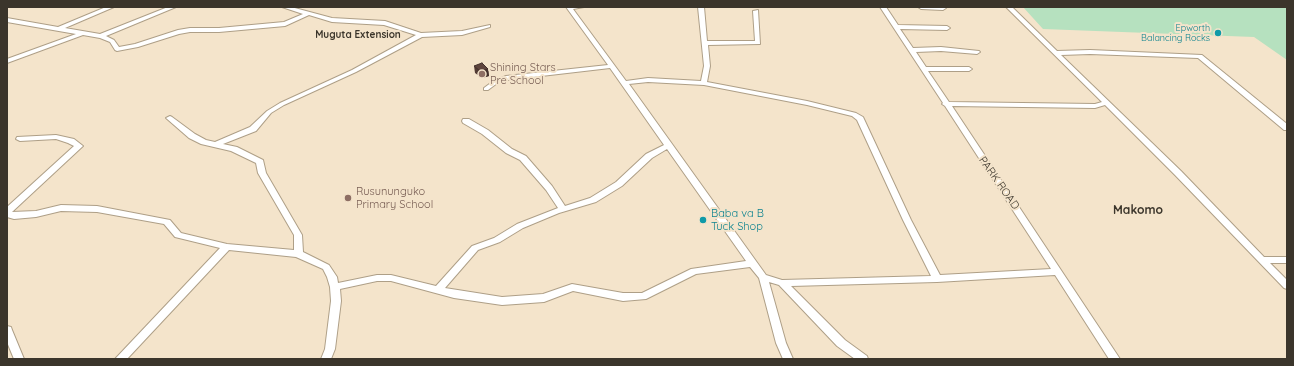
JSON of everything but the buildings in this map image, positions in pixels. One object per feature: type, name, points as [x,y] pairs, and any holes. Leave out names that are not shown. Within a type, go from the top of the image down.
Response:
[{"type":"street","points":[[59,29],[111,7]]},
{"type":"street","points":[[101,36],[172,7]]},
{"type":"street","points":[[285,7],[332,20],[385,23],[421,35],[462,33],[488,26]]},
{"type":"street","points":[[569,8],[581,7]]},
{"type":"street","points":[[701,7],[706,43],[707,66],[704,83]]},
{"type":"street","name":"PARK ROAD","points":[[883,7],[945,104],[1115,359]]},
{"type":"street","points":[[921,7],[943,8]]},
{"type":"street","points":[[1009,7],[1178,173],[1287,286]]},
{"type":"street","points":[[569,8],[669,145],[752,263],[763,276],[788,359]]},
{"type":"street","points":[[706,43],[758,43],[756,11]]},
{"type":"street","points":[[7,20],[81,34],[101,36],[112,41],[117,49],[136,46],[178,32],[190,30],[219,30],[285,24],[307,14]]},
{"type":"street","points":[[895,27],[947,28]]},
{"type":"street","points":[[7,61],[81,34]]},
{"type":"street","points":[[215,145],[252,129],[269,112],[282,104],[354,71],[421,35]]},
{"type":"street","points":[[911,50],[941,49],[977,52]]},
{"type":"street","points":[[1055,53],[1090,52],[1200,56],[1287,128]]},
{"type":"street","points":[[486,89],[494,83],[506,78],[612,66]]},
{"type":"street","points":[[923,69],[969,69]]},
{"type":"street","points":[[624,83],[648,80],[704,83],[854,114],[860,119],[936,278]]},
{"type":"street","points":[[945,104],[1094,106],[1106,103]]},
{"type":"street","points":[[170,118],[192,136],[204,142],[241,151],[260,162],[262,173],[298,235],[298,254]]},
{"type":"street","points":[[466,121],[523,158],[549,188],[563,209]]},
{"type":"street","points":[[20,140],[56,137],[71,141],[79,146],[7,213],[14,216],[36,214],[61,208],[97,209],[167,222],[178,235],[227,247],[298,254],[326,267],[332,277],[335,287],[336,301],[330,349],[326,359]]},
{"type":"street","points":[[438,290],[475,248],[497,240],[520,226],[563,209],[586,203],[607,192],[621,182],[644,160],[669,145]]},
{"type":"street","points":[[120,359],[227,247]]},
{"type":"street","points":[[1262,260],[1287,260]]},
{"type":"street","points":[[335,287],[384,277],[405,280],[454,294],[502,302],[544,298],[572,287],[623,297],[635,297],[650,293],[694,271],[752,263]]},
{"type":"street","points":[[763,276],[782,283],[1057,272]]},
{"type":"street","points":[[782,283],[841,343],[863,359]]},
{"type":"street","points":[[7,330],[19,359]]},
{"type":"green space","name":"Epworth Balancing Rocks","points":[[1023,7],[1287,7],[1287,60],[1254,37],[1043,29]]},
{"type":"place","name":"Epworth Balancing Rocks","points":[[1218,33]]},
{"type":"place","name":"Shining Stars Pre School","points":[[482,74]]},
{"type":"place","name":"Rusununguko Primary School","points":[[348,198]]},
{"type":"place","name":"Baba va B Tuck Shop","points":[[703,220]]},
{"type":"district","name":"Muguta Extension","points":[[358,35]]},
{"type":"district","name":"Makomo","points":[[1138,210]]}]
